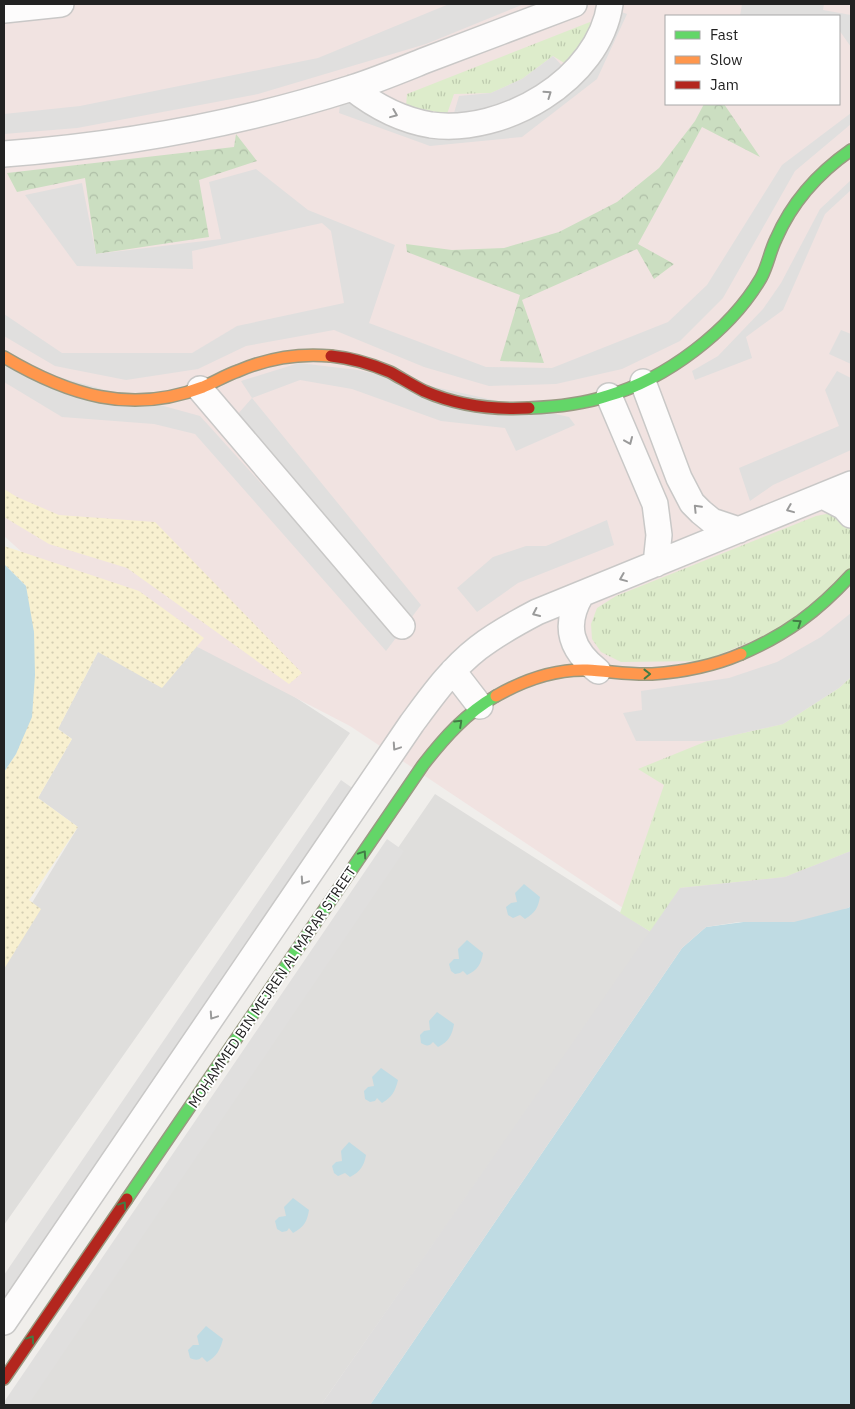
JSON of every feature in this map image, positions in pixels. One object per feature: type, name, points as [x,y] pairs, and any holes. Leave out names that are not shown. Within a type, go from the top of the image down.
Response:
[{"type":"street","points":[[4,10],[61,4]]},
{"type":"street","points":[[4,154],[58,150],[175,133],[239,119],[352,88],[574,4]]},
{"type":"street","points":[[352,88],[377,106],[411,120],[431,125],[453,126],[472,124],[511,114],[546,95],[576,70],[588,55],[601,32],[610,4]]},
{"type":"street","points":[[4,356],[47,382],[74,392],[102,399],[141,401],[180,395],[200,389],[260,362],[309,355],[357,360],[392,374],[428,392],[456,401],[492,408],[537,408],[609,396],[643,382],[685,357],[724,324],[762,276],[776,238],[795,203],[825,170],[851,150]]},
{"type":"street","points":[[643,382],[679,478],[692,503],[712,520],[739,530]]},
{"type":"street","points":[[200,389],[402,626]]},
{"type":"street","points":[[609,396],[655,504],[659,535],[656,564]]},
{"type":"street","points":[[4,1322],[412,723],[453,671],[477,648],[536,612],[851,484]]},
{"type":"street","points":[[823,496],[834,501],[851,515]]},
{"type":"street","name":"MOHAMMED BIN MEJREN AL MARAR STREET","points":[[4,1379],[423,765],[451,731],[480,706],[506,691],[542,677],[570,671],[653,674],[708,665],[734,657],[784,633],[807,617],[828,600],[851,575]]},
{"type":"street","points":[[581,595],[575,606],[571,630],[574,643],[580,654],[598,672]]},
{"type":"street","points":[[453,671],[480,706]]},
{"type":"shaded area","points":[[4,4],[851,4],[851,859],[659,932],[350,726],[33,562],[4,536]]},
{"type":"shaded area","points":[[449,4],[524,4],[426,44],[258,94],[77,128],[4,134],[4,114],[80,106],[318,58]]},
{"type":"shaded area","points":[[742,4],[824,4],[823,10],[851,15],[851,47],[840,31],[840,15],[740,15]]},
{"type":"shaded area","points":[[616,10],[627,14],[597,79],[522,137],[430,146],[339,113],[341,98],[428,125],[513,118]]},
{"type":"shaded area","points":[[553,56],[567,71],[491,115],[454,113],[459,96],[491,93],[522,79]]},
{"type":"shaded area","points":[[851,113],[851,124],[795,171],[723,298],[680,341],[622,369],[556,384],[489,386],[424,367],[334,330],[246,346],[198,369],[126,380],[55,366],[4,336],[4,314],[62,353],[192,353],[237,326],[344,303],[331,231],[322,223],[192,251],[193,269],[77,266],[25,195],[82,183],[96,254],[221,239],[209,182],[256,169],[308,210],[395,245],[369,323],[486,367],[552,368],[668,322],[707,285],[782,165]]},
{"type":"shaded area","points":[[851,180],[851,190],[825,214],[783,310],[746,337],[752,358],[695,380],[692,371],[718,356],[763,309],[781,283],[820,209]]},
{"type":"shaded area","points":[[841,330],[851,334],[851,364],[829,354]]},
{"type":"shaded area","points":[[4,362],[200,416],[377,611],[393,594],[237,415],[252,398],[421,605],[386,651],[195,434],[154,424],[62,417],[4,382]]},
{"type":"shaded area","points":[[299,363],[358,370],[569,417],[575,425],[516,451],[505,428],[441,421],[352,389],[300,380],[252,398],[241,381]]},
{"type":"shaded area","points":[[837,371],[851,378],[851,450],[773,485],[750,501],[739,468],[839,426],[825,390]]},
{"type":"shaded area","points":[[607,520],[614,545],[518,583],[477,612],[457,588],[493,557],[526,546],[546,546]]},
{"type":"shaded area","points":[[851,613],[851,677],[839,688],[783,724],[707,741],[636,741],[623,713],[642,710],[641,691],[729,678],[777,662],[821,637]]},
{"type":"shaded area","points":[[204,638],[350,733],[4,1225],[4,949],[78,827],[38,798],[72,739],[58,729],[98,652]]},
{"type":"shaded area","points":[[341,780],[358,792],[4,1310],[4,1275]]},
{"type":"shaded area","points":[[435,794],[651,932],[321,1405],[15,1405]]},
{"type":"shaded area","points":[[387,839],[404,851],[28,1405],[4,1405],[4,1402]]},
{"type":"green space","points":[[590,22],[595,36],[569,66],[553,56],[522,79],[491,93],[454,94],[447,114],[406,106],[407,94]]},
{"type":"green space","points":[[703,105],[725,105],[760,157],[702,127],[638,244],[674,264],[654,279],[637,249],[522,300],[544,363],[500,361],[520,295],[407,252],[406,244],[452,250],[504,248],[559,232],[617,202],[659,168],[695,121]]},
{"type":"green space","points":[[236,134],[257,161],[199,180],[209,237],[96,254],[85,178],[17,192],[7,173],[234,147]]},
{"type":"green space","points":[[836,512],[851,517],[851,576],[795,624],[703,661],[621,662],[601,652],[592,639],[591,624],[597,608],[616,596],[816,516]]},
{"type":"green space","points":[[851,677],[851,851],[785,877],[680,888],[651,932],[620,913],[664,785],[638,769],[707,741],[783,724],[839,688]]},
{"type":"sand","points":[[4,489],[17,497],[59,515],[155,522],[302,673],[289,684],[127,568],[49,544],[4,517]]},
{"type":"sand","points":[[4,546],[139,591],[204,638],[162,688],[98,652],[58,729],[72,739],[38,798],[78,827],[29,900],[41,909],[4,969],[4,772],[16,754],[26,586],[4,564]]},
{"type":"water","points":[[4,564],[26,586],[34,632],[35,675],[32,717],[16,754],[4,772]]},
{"type":"water","points":[[524,884],[540,897],[538,904],[536,910],[525,919],[520,915],[513,918],[508,915],[506,907],[511,903],[517,902],[515,893]]},
{"type":"water","points":[[851,906],[851,1405],[370,1405],[682,948],[706,927],[848,908]]},
{"type":"water","points":[[467,940],[483,953],[481,960],[476,969],[471,973],[467,975],[463,971],[455,974],[451,971],[449,964],[454,959],[459,959],[458,949]]},
{"type":"water","points":[[437,1012],[454,1024],[452,1032],[447,1041],[438,1047],[433,1042],[429,1045],[424,1045],[421,1043],[420,1035],[424,1031],[430,1030],[429,1021]]},
{"type":"water","points":[[381,1068],[398,1080],[397,1084],[393,1094],[382,1103],[377,1098],[375,1101],[370,1102],[365,1099],[364,1091],[368,1087],[374,1086],[372,1077]]},
{"type":"water","points":[[349,1142],[366,1155],[364,1162],[359,1171],[350,1177],[345,1173],[338,1176],[334,1173],[332,1166],[336,1162],[342,1161],[341,1151]]},
{"type":"water","points":[[293,1198],[309,1210],[307,1218],[300,1229],[293,1233],[289,1228],[287,1231],[282,1232],[277,1229],[275,1221],[279,1217],[286,1216],[284,1207]]},
{"type":"water","points":[[206,1326],[223,1339],[218,1352],[207,1362],[202,1357],[196,1360],[190,1358],[188,1350],[193,1345],[199,1345],[197,1336]]},
{"type":"pier","points":[[851,851],[851,906],[848,908],[794,922],[739,922],[706,927],[682,948],[370,1405],[321,1405],[680,888],[785,877]]},
{"type":"traffic: fast","points":[[529,408],[568,405],[607,396],[629,388],[652,378],[673,365],[714,334],[748,298],[761,278],[782,225],[798,201],[828,168],[851,150]]},
{"type":"traffic: fast","points":[[741,654],[773,639],[814,611],[851,575]]},
{"type":"traffic: fast","points":[[127,1199],[423,765],[456,727],[475,710],[496,696]]},
{"type":"traffic: slow","points":[[4,357],[52,382],[76,391],[100,397],[125,400],[151,399],[176,395],[203,387],[249,366],[272,360],[307,355],[331,356]]},
{"type":"traffic: slow","points":[[496,696],[529,680],[563,671],[587,670],[636,674],[663,673],[708,665],[741,654]]},
{"type":"traffic: jam","points":[[331,356],[376,366],[424,391],[449,400],[475,406],[529,408]]},
{"type":"traffic: jam","points":[[4,1379],[127,1199]]}]
